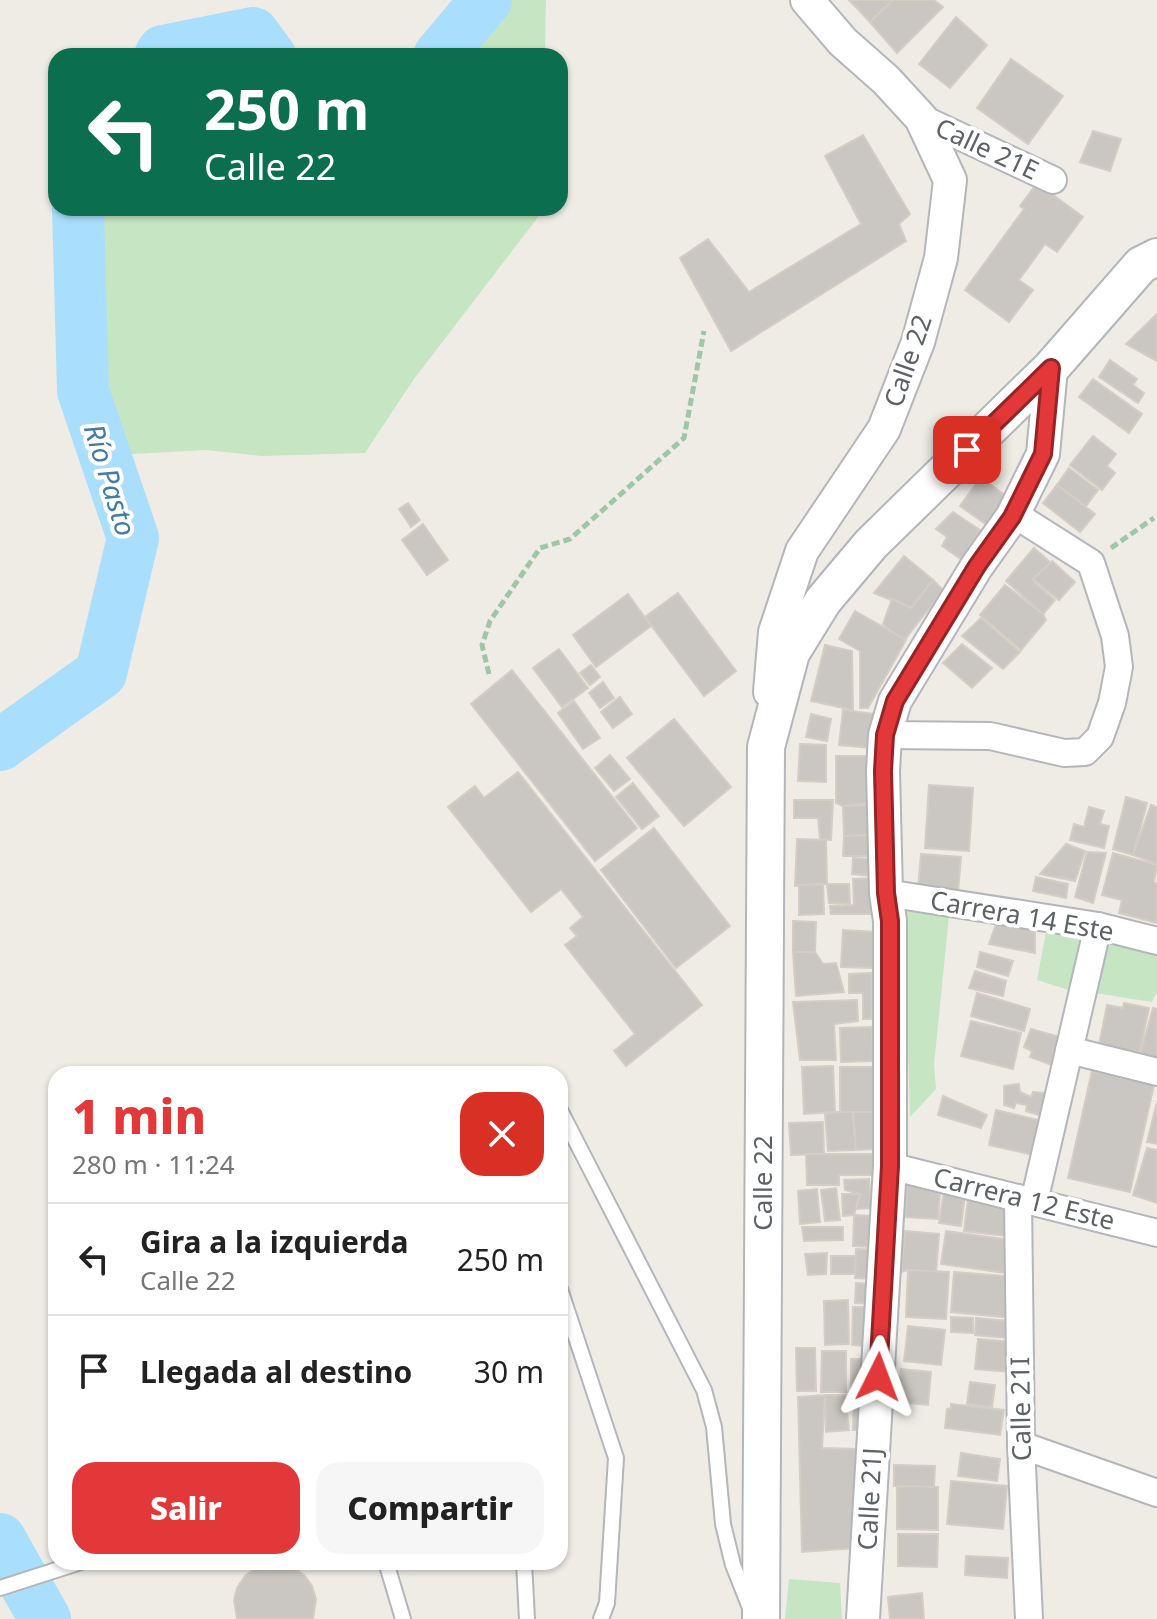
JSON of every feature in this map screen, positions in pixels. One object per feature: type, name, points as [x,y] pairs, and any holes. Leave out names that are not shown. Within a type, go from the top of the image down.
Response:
[{"type":"main road","name":"Calle 22","points":[[758,1619],[766,747],[791,653],[823,601],[871,544],[1051,368],[1141,265],[1157,257]]},
{"type":"street","name":"Calle 22","points":[[766,747],[775,632],[802,551],[884,429],[918,342],[941,258],[950,180],[921,118],[886,80],[843,42],[807,0]]},
{"type":"street","name":"Calle 21E","points":[[921,118],[1053,180]]},
{"type":"street","name":"Calle 21J","points":[[863,1619],[890,1166],[890,921],[886,893],[885,735],[895,701],[977,566],[1014,514],[1043,454],[1051,368]]},
{"type":"street","points":[[885,735],[990,736],[1064,753],[1085,752],[1100,737],[1112,703],[1119,667],[1115,636],[1091,563],[1014,514]]},
{"type":"street","name":"Carrera 14 Este","points":[[886,893],[1098,926],[1157,941]]},
{"type":"street","name":"Calle 21I","points":[[1029,1619],[1021,1445],[1026,1200],[1069,1050],[1098,926]]},
{"type":"street","points":[[1069,1050],[1157,1072]]},
{"type":"street","name":"Carrera 12 Este","points":[[890,1166],[1157,1233]]},
{"type":"street","points":[[1021,1445],[1157,1493]]},
{"type":"lane","points":[[568,1126],[704,1390],[714,1427],[723,1524],[733,1565],[758,1619]]},
{"type":"lane","points":[[568,1313],[616,1458],[607,1603],[601,1619]]},
{"type":"lane","points":[[0,1588],[56,1570]]},
{"type":"lane","points":[[388,1570],[403,1619]]},
{"type":"lane","points":[[524,1570],[527,1619]]},
{"type":"path","points":[[489,674],[482,645],[490,621],[540,548],[570,539],[684,438],[704,331]]},
{"type":"path","points":[[1091,563],[1154,518]]},
{"type":"green space","points":[[497,0],[546,0],[545,48],[458,48]]},
{"type":"green space","points":[[87,216],[539,216],[414,379],[365,453],[262,456],[206,450],[114,455],[94,392]]},
{"type":"green space","points":[[904,911],[949,916],[934,1065],[936,1089],[910,1117]]},
{"type":"green space","points":[[1047,927],[1080,933],[1072,991],[1037,980]]},
{"type":"green space","points":[[1106,940],[1157,952],[1157,992],[1152,1002],[1095,993]]},
{"type":"green space","points":[[789,1579],[840,1583],[842,1619],[785,1619]]},
{"type":"building","points":[[849,0],[893,0],[870,22]]},
{"type":"building","points":[[893,0],[934,0],[943,7],[897,53],[870,22]]},
{"type":"building","points":[[956,17],[987,45],[950,88],[919,64]]},
{"type":"building","points":[[1011,59],[1063,96],[1028,144],[977,108]]},
{"type":"building","points":[[1093,131],[1121,139],[1110,171],[1080,162]]},
{"type":"building","points":[[863,135],[910,214],[899,224],[906,241],[731,351],[680,258],[708,239],[749,292],[861,224],[825,156]]},
{"type":"building","points":[[1037,183],[1083,217],[1057,252],[1045,244],[1019,280],[1033,290],[1009,322],[965,290],[1024,209],[1020,206]]},
{"type":"building","points":[[1157,314],[1157,361],[1126,344]]},
{"type":"building","points":[[1110,360],[1137,379],[1133,385],[1144,393],[1138,403],[1099,377]]},
{"type":"building","points":[[1093,379],[1142,414],[1129,433],[1079,397]]},
{"type":"building","points":[[1093,436],[1116,454],[1107,466],[1115,473],[1102,490],[1070,465]]},
{"type":"building","points":[[1069,468],[1098,490],[1086,506],[1057,485]]},
{"type":"building","points":[[981,477],[1007,497],[987,525],[960,506]]},
{"type":"building","points":[[1057,485],[1095,514],[1080,532],[1043,503]]},
{"type":"building","points":[[408,503],[420,520],[411,527],[399,509]]},
{"type":"building","points":[[953,512],[980,530],[961,559],[942,546],[947,537],[936,529]]},
{"type":"building","points":[[423,524],[448,560],[427,575],[402,540]]},
{"type":"building","points":[[1034,548],[1051,563],[1034,582],[1055,600],[1043,614],[1006,581]]},
{"type":"building","points":[[904,556],[933,580],[911,608],[874,593]]},
{"type":"building","points":[[1052,561],[1075,582],[1059,600],[1033,579]]},
{"type":"building","points":[[933,580],[943,590],[903,642],[883,624],[892,599],[911,608]]},
{"type":"building","points":[[1005,585],[1043,614],[1046,620],[1021,650],[980,615]]},
{"type":"building","points":[[678,593],[736,671],[704,696],[645,617]]},
{"type":"building","points":[[628,594],[651,626],[596,667],[573,635]]},
{"type":"building","points":[[855,611],[906,640],[868,708],[860,708],[860,651],[839,639]]},
{"type":"building","points":[[981,618],[1020,652],[1003,669],[962,636]]},
{"type":"building","points":[[962,644],[992,668],[972,688],[943,663]]},
{"type":"building","points":[[825,645],[852,651],[853,710],[811,701]]},
{"type":"building","points":[[559,649],[588,688],[562,707],[533,668]]},
{"type":"building","points":[[591,665],[600,677],[590,685],[580,673]]},
{"type":"building","points":[[512,670],[637,828],[595,861],[471,704]]},
{"type":"building","points":[[603,682],[614,698],[600,708],[589,693]]},
{"type":"building","points":[[620,697],[632,714],[613,728],[601,712]]},
{"type":"building","points":[[574,701],[600,738],[583,749],[558,713]]},
{"type":"building","points":[[843,710],[875,714],[871,748],[839,745]]},
{"type":"building","points":[[811,714],[831,719],[827,741],[806,737]]},
{"type":"building","points":[[674,719],[731,787],[684,826],[627,758]]},
{"type":"building","points":[[800,744],[826,745],[826,782],[798,781]]},
{"type":"building","points":[[610,755],[630,779],[614,791],[595,768]]},
{"type":"building","points":[[836,756],[870,756],[870,803],[843,806],[836,803]]},
{"type":"building","points":[[518,772],[702,1005],[626,1066],[614,1051],[635,1034],[565,945],[577,936],[570,928],[583,917],[561,889],[531,912],[448,807],[475,786],[484,798]]},
{"type":"building","points":[[633,783],[659,816],[642,829],[616,797]]},
{"type":"building","points":[[929,785],[973,788],[969,851],[925,848]]},
{"type":"building","points":[[1126,797],[1147,803],[1133,855],[1113,849]]},
{"type":"building","points":[[794,800],[833,800],[831,840],[820,839],[818,818],[794,818]]},
{"type":"building","points":[[871,805],[873,835],[844,836],[843,806]]},
{"type":"building","points":[[1151,805],[1157,807],[1157,864],[1133,855]]},
{"type":"building","points":[[1089,807],[1104,811],[1100,824],[1109,826],[1104,848],[1070,840],[1074,824],[1084,827]]},
{"type":"building","points":[[654,828],[730,926],[676,968],[601,870]]},
{"type":"building","points":[[873,835],[874,856],[843,856],[844,836]]},
{"type":"building","points":[[797,839],[826,840],[827,884],[795,886]]},
{"type":"building","points":[[1066,844],[1085,851],[1075,881],[1040,874]]},
{"type":"building","points":[[1087,852],[1106,853],[1093,903],[1075,897]]},
{"type":"building","points":[[1113,853],[1157,865],[1154,882],[1157,884],[1157,923],[1119,913],[1122,900],[1102,895]]},
{"type":"building","points":[[921,854],[961,857],[958,892],[918,890]]},
{"type":"building","points":[[853,858],[873,859],[872,876],[852,874]]},
{"type":"building","points":[[1036,877],[1068,884],[1066,898],[1033,891]]},
{"type":"building","points":[[875,878],[878,914],[831,914],[830,906],[854,905],[853,879]]},
{"type":"building","points":[[823,884],[824,914],[799,915],[799,885]]},
{"type":"building","points":[[827,884],[849,884],[850,904],[829,903]]},
{"type":"building","points":[[1000,913],[1035,922],[1035,953],[989,944]]},
{"type":"building","points":[[793,921],[816,922],[815,952],[793,952]]},
{"type":"building","points":[[843,930],[876,932],[874,968],[841,967]]},
{"type":"building","points":[[793,952],[815,952],[823,964],[836,963],[844,992],[796,996]]},
{"type":"building","points":[[980,952],[1013,961],[1008,976],[977,967]]},
{"type":"building","points":[[975,971],[1006,981],[1003,996],[969,988]]},
{"type":"building","points":[[871,973],[872,1019],[863,1019],[863,993],[849,993],[849,974]]},
{"type":"building","points":[[977,993],[1030,1009],[1024,1031],[971,1016]]},
{"type":"building","points":[[857,1000],[858,1021],[834,1024],[836,1060],[800,1060],[793,1002]]},
{"type":"building","points":[[1124,1003],[1149,1008],[1137,1065],[1097,1055],[1107,1005],[1123,1008]]},
{"type":"building","points":[[1153,1008],[1157,1009],[1157,1069],[1137,1065]]},
{"type":"building","points":[[971,1021],[1021,1033],[1013,1069],[961,1056]]},
{"type":"building","points":[[872,1027],[873,1061],[841,1062],[840,1028]]},
{"type":"building","points":[[1031,1029],[1063,1038],[1054,1066],[1030,1057],[1032,1051],[1024,1047]]},
{"type":"building","points":[[833,1066],[835,1112],[804,1114],[802,1067]]},
{"type":"building","points":[[840,1067],[873,1067],[874,1112],[840,1112]]},
{"type":"building","points":[[1092,1071],[1154,1085],[1130,1192],[1068,1178]]},
{"type":"building","points":[[1019,1084],[1020,1092],[1031,1097],[1033,1092],[1056,1094],[1048,1118],[1026,1111],[1027,1105],[1016,1103],[1014,1108],[1004,1105],[1004,1086]]},
{"type":"building","points":[[943,1096],[987,1115],[981,1128],[938,1115]]},
{"type":"building","points":[[1157,1102],[1157,1144],[1147,1142]]},
{"type":"building","points":[[996,1110],[1046,1122],[1038,1156],[989,1145]]},
{"type":"building","points":[[853,1112],[856,1150],[828,1151],[825,1114]]},
{"type":"building","points":[[853,1112],[874,1112],[875,1149],[856,1150]]},
{"type":"building","points":[[823,1122],[824,1154],[791,1155],[789,1123]]},
{"type":"building","points":[[1147,1148],[1157,1150],[1157,1203],[1133,1195]]},
{"type":"building","points":[[806,1154],[874,1154],[875,1175],[839,1175],[839,1185],[807,1185]]},
{"type":"building","points":[[908,1177],[941,1179],[938,1219],[905,1217]]},
{"type":"building","points":[[869,1179],[871,1208],[856,1209],[860,1194],[845,1190],[844,1180]]},
{"type":"building","points":[[945,1185],[966,1188],[961,1226],[939,1223]]},
{"type":"building","points":[[836,1188],[840,1220],[825,1221],[821,1190]]},
{"type":"building","points":[[817,1189],[820,1222],[800,1224],[798,1191]]},
{"type":"building","points":[[969,1191],[1016,1200],[1015,1237],[964,1231]]},
{"type":"building","points":[[842,1194],[860,1194],[854,1215],[843,1216]]},
{"type":"building","points":[[854,1215],[872,1216],[871,1247],[853,1246]]},
{"type":"building","points":[[802,1227],[843,1227],[843,1240],[804,1241]]},
{"type":"building","points":[[905,1231],[939,1234],[936,1274],[901,1272]]},
{"type":"building","points":[[946,1231],[1018,1241],[1013,1274],[941,1264]]},
{"type":"building","points":[[856,1249],[883,1250],[873,1279],[855,1278]]},
{"type":"building","points":[[827,1253],[826,1274],[808,1275],[805,1254]]},
{"type":"building","points":[[831,1256],[855,1256],[855,1274],[831,1274]]},
{"type":"building","points":[[908,1270],[949,1272],[946,1319],[906,1317]]},
{"type":"building","points":[[954,1272],[1016,1277],[1012,1318],[951,1312]]},
{"type":"building","points":[[856,1283],[873,1284],[872,1304],[855,1303]]},
{"type":"building","points":[[848,1300],[849,1344],[825,1345],[824,1301]]},
{"type":"building","points":[[853,1307],[870,1307],[869,1346],[852,1345]]},
{"type":"building","points":[[951,1317],[973,1318],[973,1333],[951,1332]]},
{"type":"building","points":[[976,1318],[1009,1321],[1007,1338],[975,1335]]},
{"type":"building","points":[[908,1326],[945,1330],[941,1365],[904,1361]]},
{"type":"building","points":[[978,1339],[1012,1342],[1010,1372],[975,1369]]},
{"type":"building","points":[[796,1348],[815,1348],[816,1391],[797,1391]]},
{"type":"building","points":[[822,1351],[846,1351],[846,1392],[821,1392]]},
{"type":"building","points":[[851,1359],[868,1359],[868,1389],[851,1388]]},
{"type":"building","points":[[901,1369],[931,1372],[928,1405],[898,1402]]},
{"type":"building","points":[[970,1382],[995,1385],[992,1407],[967,1404]]},
{"type":"building","points":[[825,1395],[822,1448],[858,1449],[855,1548],[802,1552],[798,1397]]},
{"type":"building","points":[[825,1395],[845,1395],[849,1430],[826,1432]]},
{"type":"building","points":[[854,1397],[865,1397],[865,1430],[853,1430]]},
{"type":"building","points":[[951,1404],[1004,1410],[1000,1435],[945,1428],[947,1409],[951,1408]]},
{"type":"building","points":[[961,1453],[1000,1459],[997,1481],[958,1476]]},
{"type":"building","points":[[894,1465],[935,1466],[934,1487],[894,1486]]},
{"type":"building","points":[[951,1481],[1007,1486],[1003,1529],[947,1524]]},
{"type":"building","points":[[897,1486],[938,1487],[938,1530],[897,1529]]},
{"type":"building","points":[[898,1534],[938,1534],[937,1567],[898,1566]]},
{"type":"building","points":[[966,1556],[1008,1558],[1007,1578],[965,1575]]},
{"type":"building","points":[[252,1570],[297,1570],[312,1586],[316,1599],[313,1619],[237,1619],[234,1600],[245,1576]]},
{"type":"building","points":[[922,1593],[924,1619],[890,1619],[888,1597]]},
{"type":"waterway","name":"Río Pasto","points":[[446,48],[486,0]]},
{"type":"waterway","name":"Río Pasto","points":[[178,48],[253,33],[264,48]]},
{"type":"waterway","name":"Río Pasto","points":[[0,745],[101,673],[133,538],[83,391],[78,216]]},
{"type":"waterway","name":"Río Pasto","points":[[0,1539],[45,1619]]},
{"type":"route","points":[[878,1377],[890,1166],[890,921],[886,893],[885,735],[895,701],[977,566],[1012,517],[1043,454],[1051,368],[967,450]]}]
